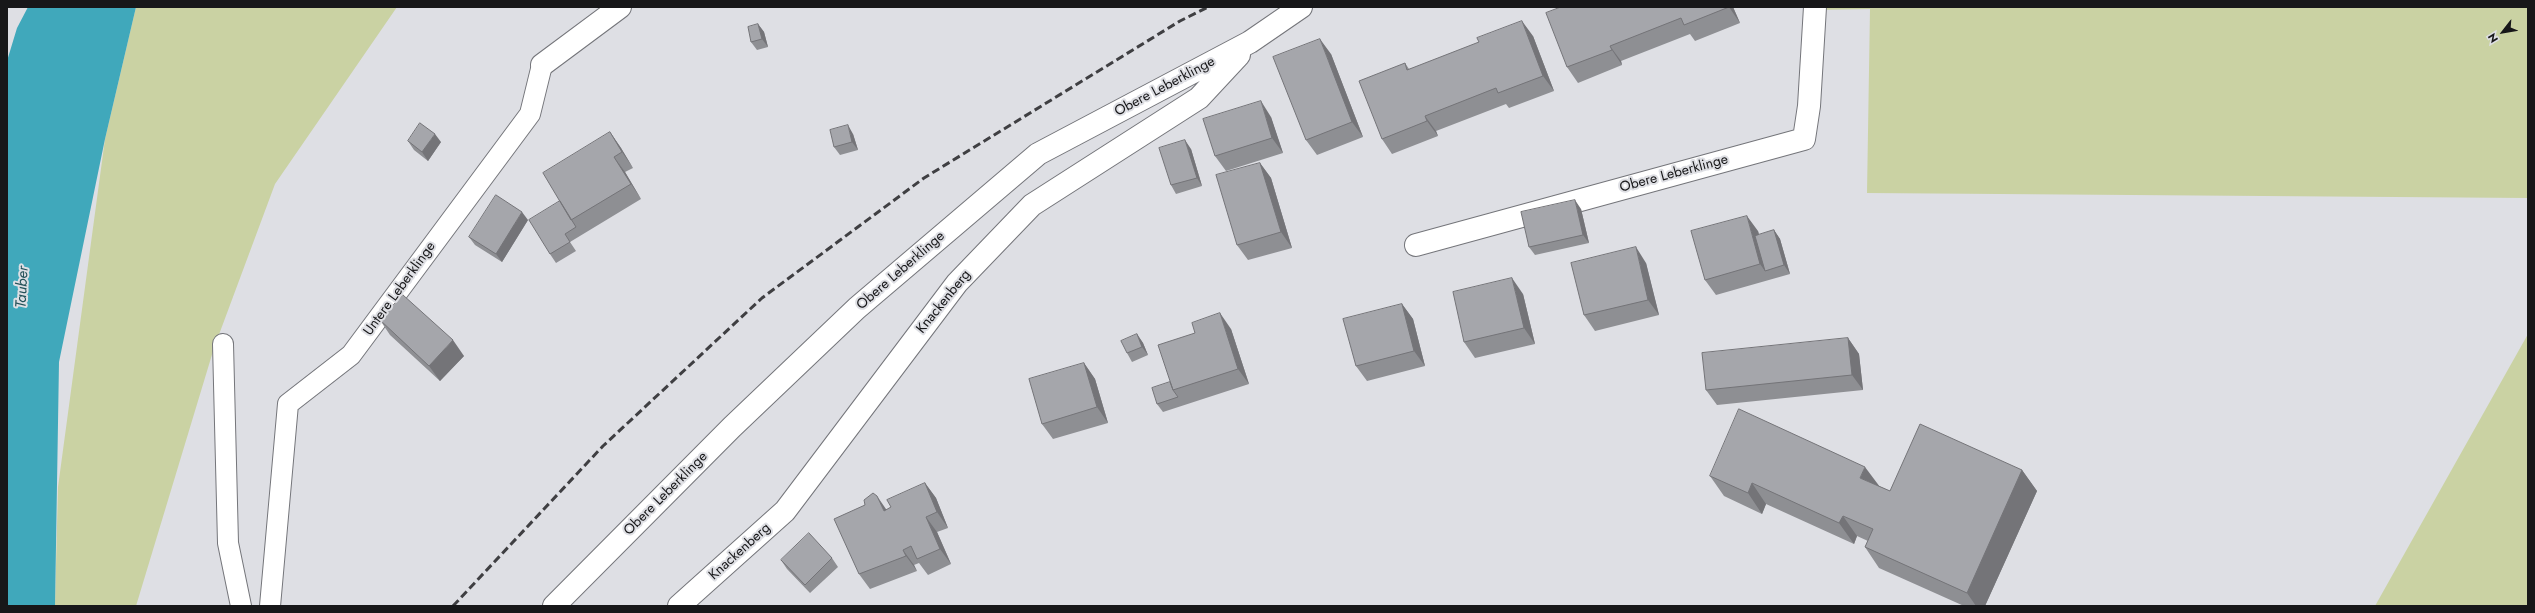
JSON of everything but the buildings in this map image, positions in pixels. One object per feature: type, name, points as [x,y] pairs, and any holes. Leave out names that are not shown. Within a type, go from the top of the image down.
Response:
[{"type":"street","name":"Untere Leberklinge","points":[[542,65],[620,7]]},
{"type":"street","name":"Obere Leberklinge","points":[[554,606],[732,427],[858,308],[1038,154],[1250,42],[1301,7]]},
{"type":"street","name":"Obere Leberklinge","points":[[1416,245],[1804,139],[1809,106],[1815,7]]},
{"type":"street","name":"Knackenberg","points":[[679,606],[785,511],[957,283],[1032,205],[1199,98],[1250,42]]},
{"type":"lane","name":"Untere Leberklinge","points":[[270,606],[288,404],[352,356],[530,114],[542,65]]},
{"type":"lane","points":[[223,344],[228,543],[241,606]]},
{"type":"green space","points":[[136,7],[397,7],[275,184],[214,348],[136,606],[55,606],[58,487],[105,139]]},
{"type":"green space","points":[[1815,7],[2528,7],[2528,198],[1867,193],[1870,9],[1815,10]]},
{"type":"green space","points":[[2528,334],[2528,606],[2375,606]]},
{"type":"water","name":"Tauber","points":[[28,7],[136,7],[105,139],[59,362],[55,606],[7,606],[7,61],[17,28]]},
{"type":"railway","points":[[453,606],[603,446],[762,298],[924,178],[1180,21],[1208,7]]}]
